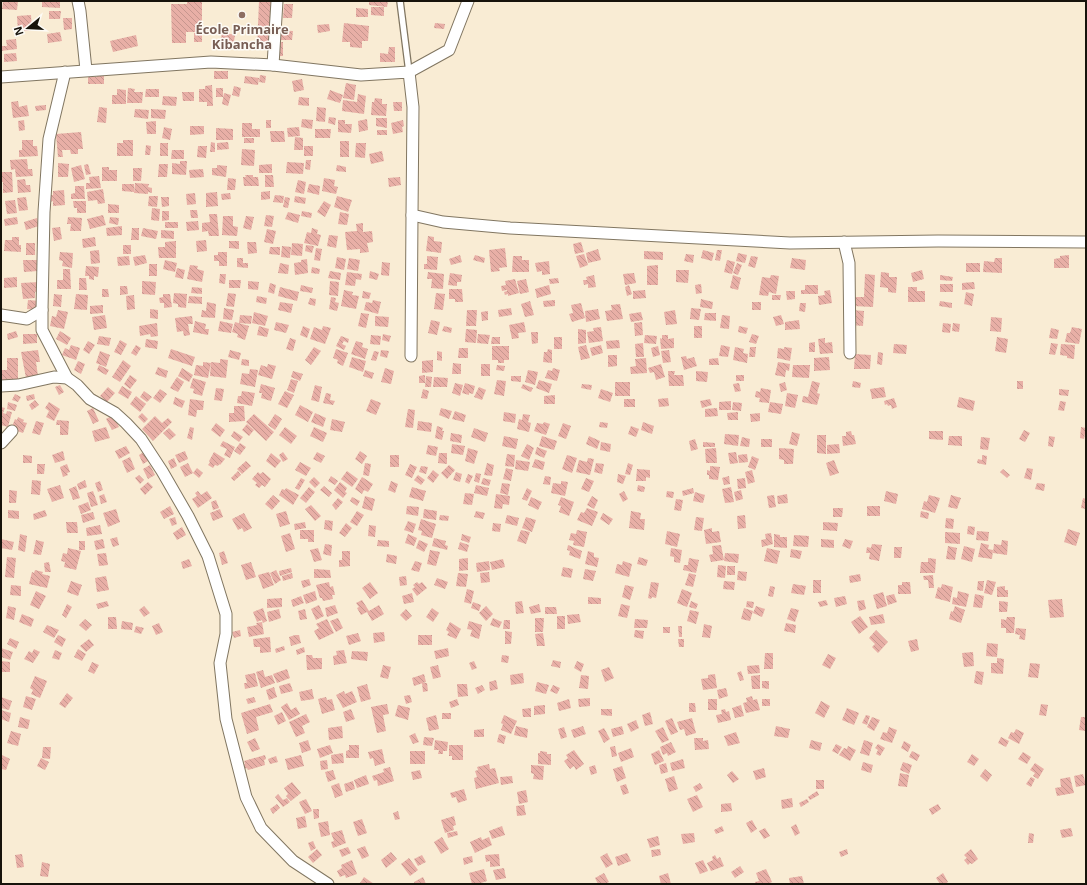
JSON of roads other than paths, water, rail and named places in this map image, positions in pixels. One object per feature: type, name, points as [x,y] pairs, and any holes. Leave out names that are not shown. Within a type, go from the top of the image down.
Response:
[{"type":"street","points":[[78,1],[86,70]]},
{"type":"street","points":[[273,65],[277,1]]},
{"type":"street","points":[[1,77],[211,62],[273,65],[361,75],[409,72],[449,50],[468,1]]},
{"type":"street","points":[[65,72],[49,139],[44,212],[42,330],[67,378],[77,385],[90,399],[115,413],[141,439],[162,471],[188,516],[208,556],[226,614],[226,634],[220,663],[226,719],[246,798],[261,828],[293,861],[328,884]]},
{"type":"street","points":[[409,72],[413,107],[411,356]]},
{"type":"street","points":[[412,215],[443,222],[574,232],[790,244],[938,241],[1086,242]]},
{"type":"street","points":[[844,242],[849,262],[850,353]]},
{"type":"street","points":[[1,315],[27,319],[42,310]]},
{"type":"street","points":[[1,386],[18,385],[54,377],[67,378]]},
{"type":"street","points":[[1,444],[12,431]]},
{"type":"lane","points":[[400,1],[409,72]]},
{"type":"place","name":"École Primaire Kibancha","points":[[242,15]]}]
